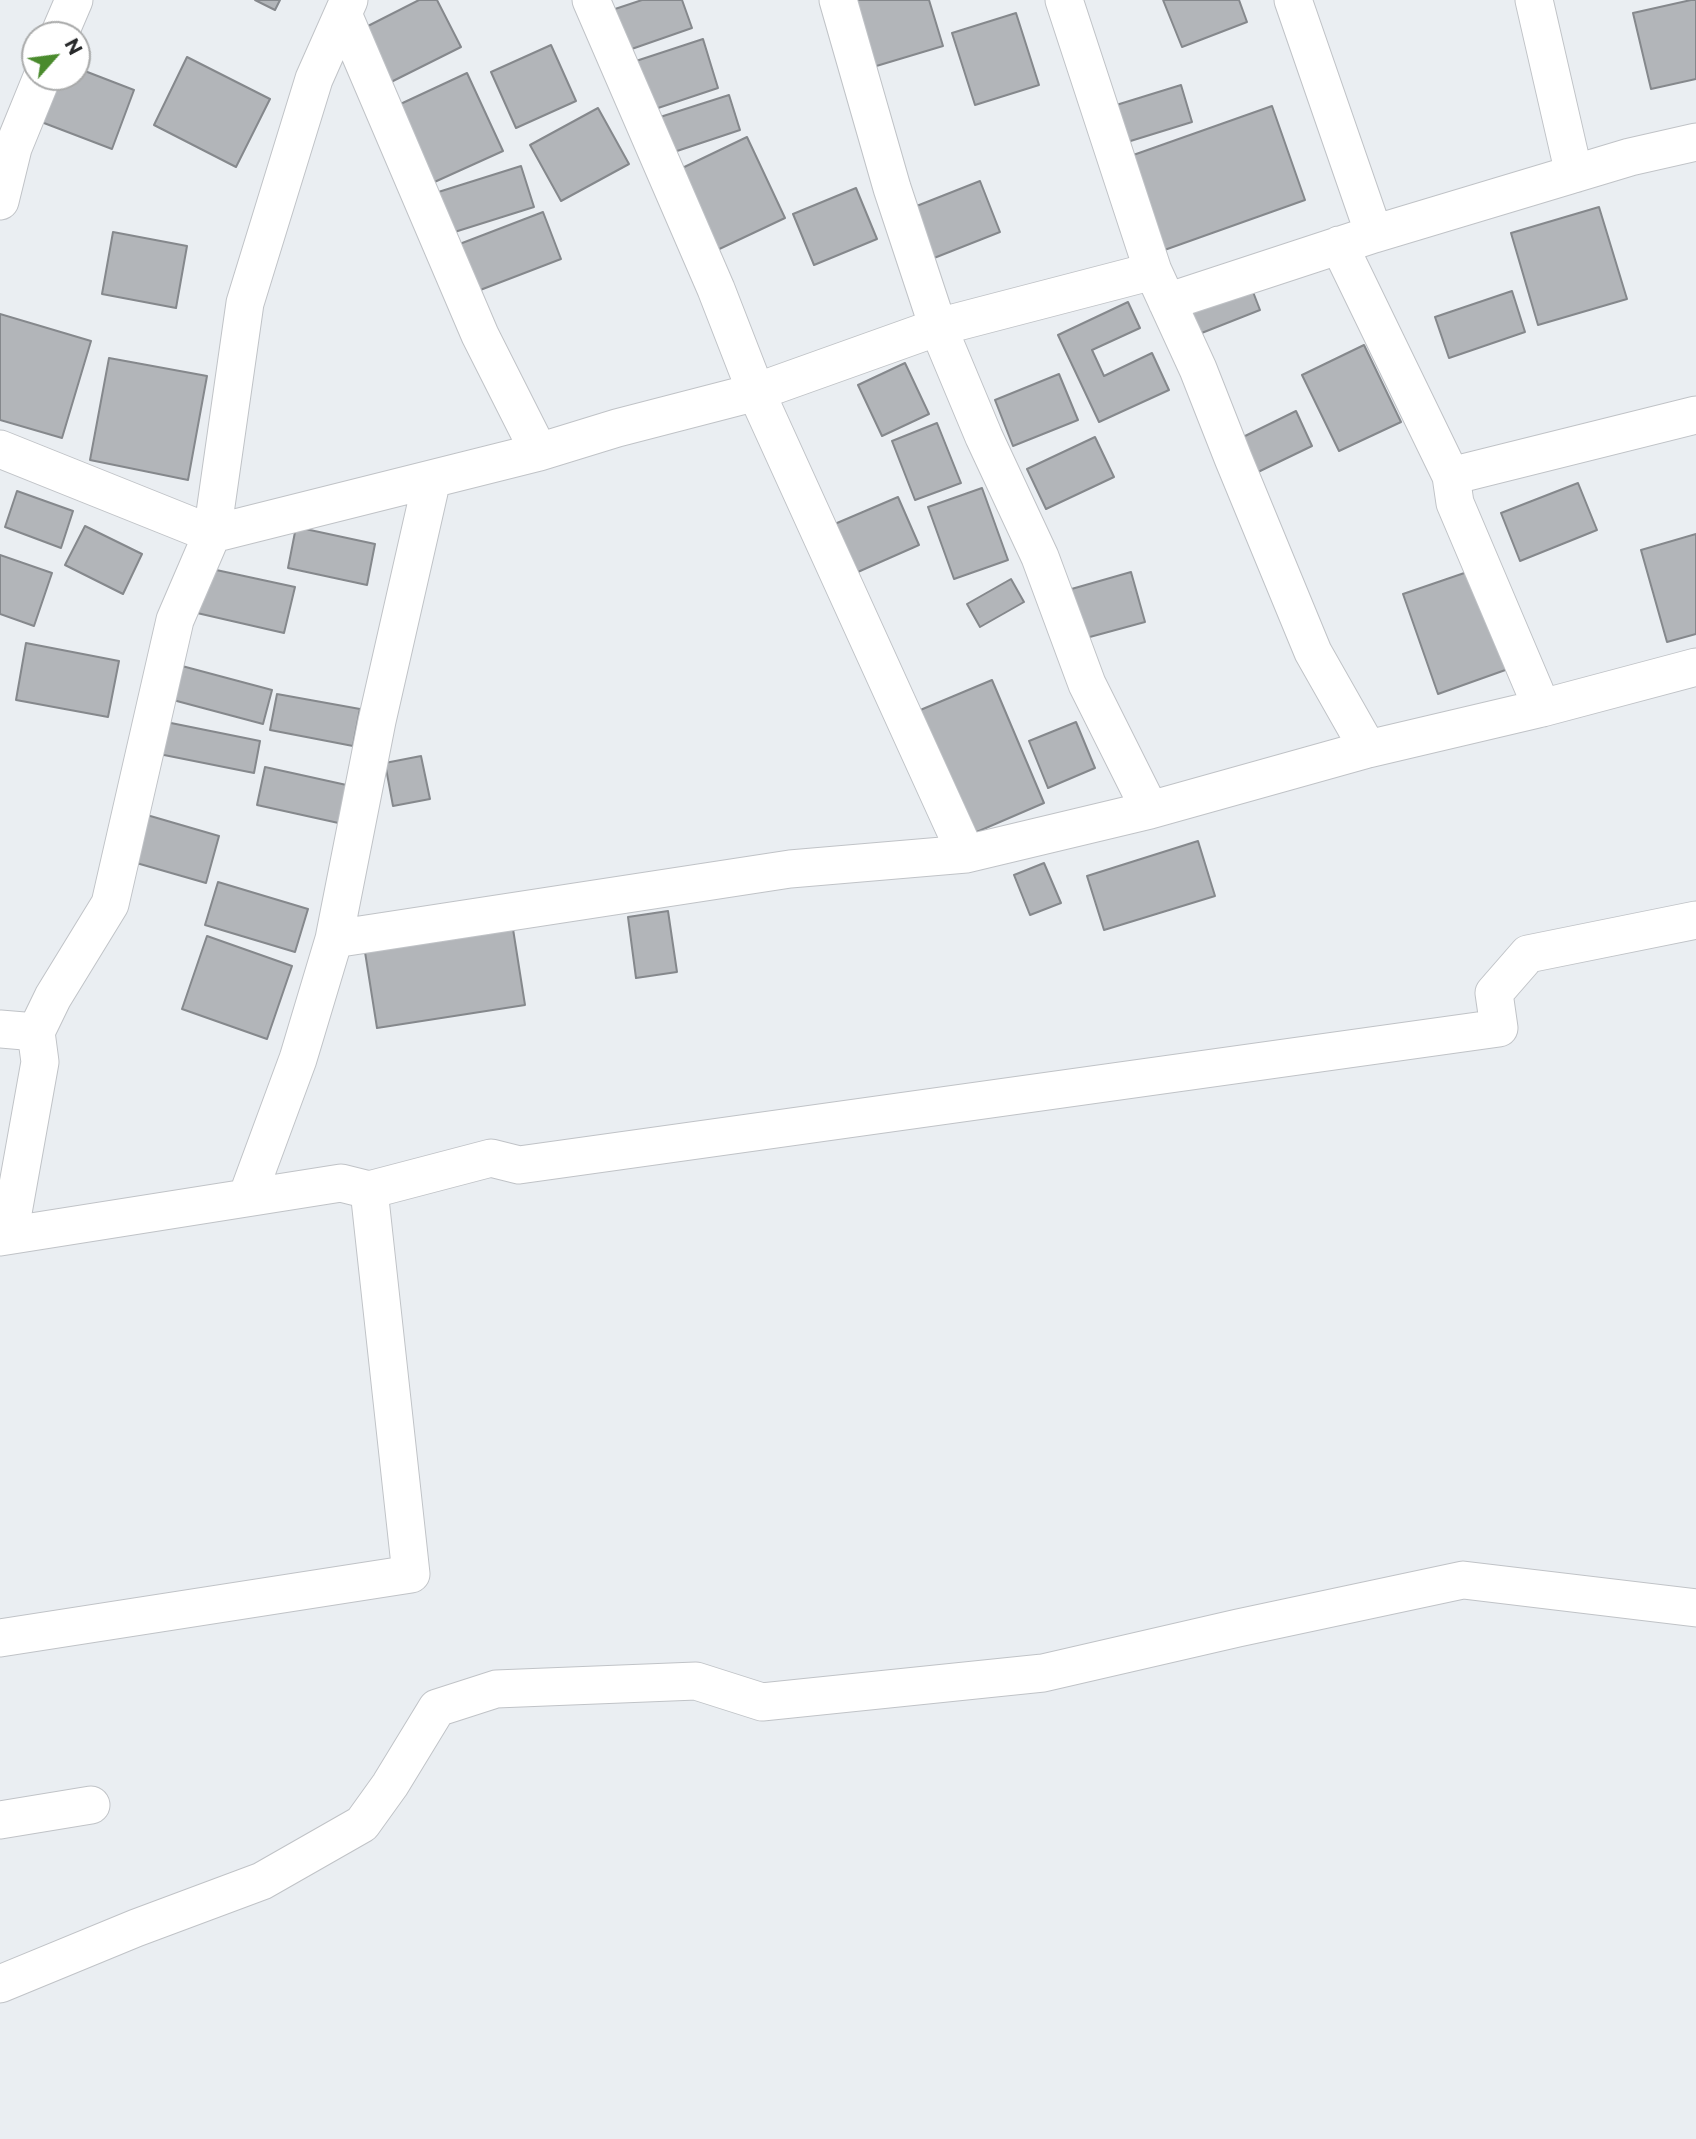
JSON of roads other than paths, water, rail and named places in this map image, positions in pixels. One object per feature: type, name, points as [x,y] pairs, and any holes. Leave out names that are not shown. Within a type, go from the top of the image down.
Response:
[{"type":"street","points":[[65,21],[74,0]]},
{"type":"street","points":[[591,0],[716,289],[756,392],[966,854]]},
{"type":"street","points":[[838,0],[892,188],[938,327],[984,437],[1040,556],[1087,684],[1150,810]]},
{"type":"street","points":[[1064,0],[1160,287],[1198,369],[1313,652],[1368,749]]},
{"type":"street","points":[[1293,0],[1374,233]]},
{"type":"street","points":[[1534,0],[1574,174]]},
{"type":"street","points":[[346,7],[480,335],[539,452]]},
{"type":"street","points":[[346,7],[314,79],[245,303],[212,534],[175,620],[110,904],[53,997],[18,1031],[40,1062],[5,1236],[341,1183],[369,1190],[491,1158],[519,1165],[1499,1028],[1494,993],[1528,954],[1694,925]]},
{"type":"street","points":[[0,201],[13,148],[36,91]]},
{"type":"street","points":[[0,449],[212,534],[539,452],[617,428],[756,392],[938,327],[1160,287],[1339,245],[1630,157],[1696,142]]},
{"type":"street","points":[[1339,245],[1451,476],[1455,503],[1542,708]]},
{"type":"street","points":[[1451,476],[1696,415]]},
{"type":"street","points":[[247,1197],[298,1059],[334,939],[377,721],[432,479]]},
{"type":"street","points":[[334,939],[790,869],[966,854],[1150,810],[1368,749],[1542,708],[1696,667]]},
{"type":"street","points":[[0,1639],[411,1574],[369,1190]]},
{"type":"street","points":[[0,1984],[136,1928],[262,1881],[362,1824],[390,1785],[437,1708],[496,1689],[695,1681],[762,1702],[1043,1673],[1463,1580],[1696,1608]]},
{"type":"street","points":[[0,1820],[91,1805]]}]
